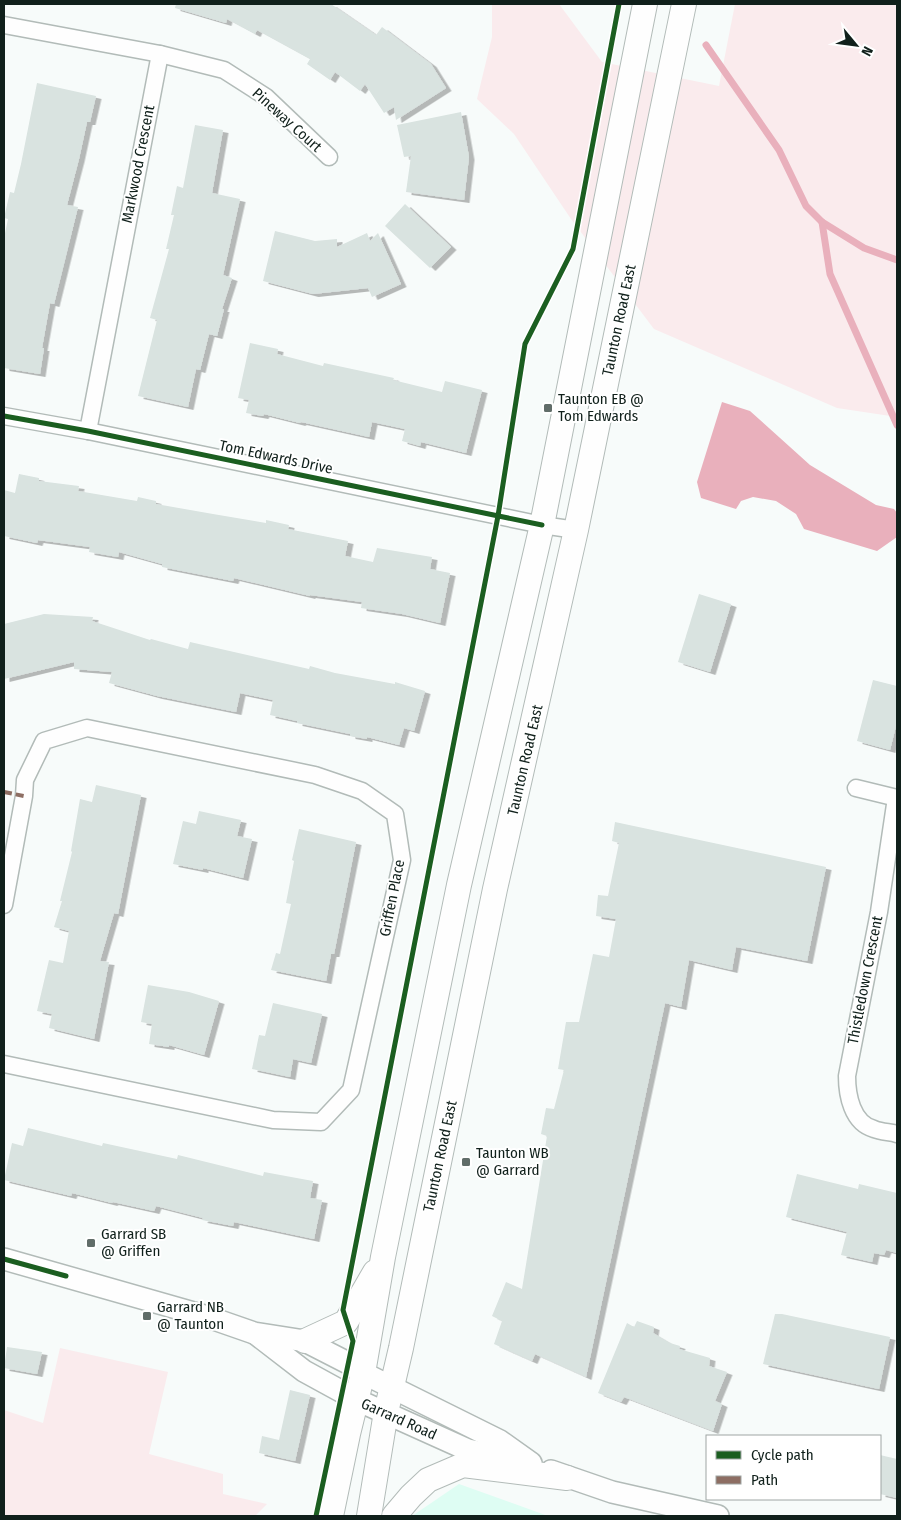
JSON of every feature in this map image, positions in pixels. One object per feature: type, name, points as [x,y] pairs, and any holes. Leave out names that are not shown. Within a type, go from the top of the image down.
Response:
[{"type":"main road","points":[[331,1516],[363,1374],[383,1257],[459,885],[542,525],[645,4]]},
{"type":"main road","name":"Taunton Road East","points":[[368,1516],[386,1412],[495,889],[576,530],[684,4]]},
{"type":"main road","points":[[305,1341],[346,1322],[383,1257]]},
{"type":"main road","points":[[394,1516],[428,1480],[463,1465],[567,1478]]},
{"type":"street","points":[[4,25],[160,54]]},
{"type":"street","name":"Pineway Court","points":[[160,54],[224,70],[266,97],[328,158]]},
{"type":"street","name":"Markwood Crescent","points":[[88,431],[160,54]]},
{"type":"street","name":"Tom Edwards Drive","points":[[4,416],[88,431],[542,525],[576,530]]},
{"type":"street","name":"Griffen Place","points":[[4,905],[24,796],[25,780],[44,741],[86,728],[315,774],[362,791],[395,814],[402,860],[351,1090],[321,1122],[272,1120],[4,1064]]},
{"type":"street","name":"Thistledown Crescent","points":[[856,788],[897,798],[879,912],[847,1076],[847,1091],[851,1106],[860,1120],[872,1129],[897,1134]]},
{"type":"street","name":"Garrard Road","points":[[4,1259],[208,1317],[254,1333],[305,1341],[348,1363],[363,1374],[500,1441],[531,1462],[567,1478],[612,1492],[718,1516]]},
{"type":"street","name":"Garrard Road","points":[[254,1333],[304,1371],[357,1400],[468,1450],[531,1462]]},
{"type":"shaded area","points":[[492,4],[559,4],[602,62],[719,86],[735,4],[897,4],[897,417],[837,408],[654,329],[571,219],[514,134],[477,99],[492,37]]},
{"type":"shaded area","points":[[722,402],[750,411],[810,465],[876,505],[894,509],[897,513],[897,537],[877,551],[804,529],[796,514],[776,501],[753,497],[741,501],[736,509],[701,498],[697,482]]},
{"type":"shaded area","points":[[60,1348],[168,1372],[149,1454],[223,1474],[223,1494],[267,1504],[255,1516],[4,1516],[4,1410],[43,1423]]},
{"type":"shaded area","points":[[459,1484],[548,1516],[412,1516]]},
{"type":"building","points":[[176,4],[331,4],[376,35],[382,27],[431,64],[446,88],[396,120],[394,107],[384,113],[365,84],[360,91],[335,72],[330,80],[307,64],[310,59],[257,30],[255,34],[227,19],[226,23],[175,8]]},
{"type":"building","points":[[37,83],[96,96],[90,122],[87,122],[67,205],[78,207],[54,304],[50,303],[42,348],[44,348],[40,374],[4,368],[4,238],[8,219],[4,218],[10,192],[14,193]]},
{"type":"building","points":[[461,112],[469,157],[464,200],[406,192],[411,156],[404,157],[397,125]]},
{"type":"building","points":[[195,125],[223,130],[212,193],[240,199],[223,275],[232,278],[222,309],[224,309],[217,336],[209,334],[200,370],[196,369],[188,407],[138,396],[157,320],[150,318],[169,249],[166,249],[174,215],[171,215],[177,186],[183,188]]},
{"type":"building","points":[[405,204],[451,247],[430,268],[385,226]]},
{"type":"building","points":[[275,231],[315,241],[337,239],[337,247],[367,233],[370,241],[378,233],[401,284],[372,297],[368,288],[313,294],[263,281]]},
{"type":"building","points":[[250,343],[278,349],[277,354],[323,366],[324,363],[394,378],[393,380],[442,392],[445,381],[482,390],[466,453],[421,442],[420,446],[402,441],[405,429],[372,422],[369,437],[264,414],[263,416],[246,413],[249,400],[238,398]]},
{"type":"building","points":[[19,474],[39,478],[39,481],[79,486],[78,491],[137,501],[138,497],[156,501],[156,504],[266,523],[266,520],[289,525],[288,529],[348,541],[345,556],[373,562],[377,548],[432,557],[430,569],[450,573],[440,623],[402,614],[361,608],[362,602],[310,596],[234,578],[233,581],[162,567],[162,564],[119,552],[118,557],[89,552],[90,547],[38,540],[37,543],[4,536],[4,490],[15,493]]},
{"type":"building","points":[[699,594],[731,604],[710,672],[678,662]]},
{"type":"building","points":[[44,614],[93,617],[92,621],[150,640],[188,649],[190,642],[309,669],[310,666],[335,673],[395,684],[395,682],[425,691],[414,731],[404,728],[399,745],[367,737],[367,739],[350,736],[350,734],[297,723],[297,721],[270,715],[273,700],[240,693],[236,712],[157,696],[109,683],[112,672],[74,669],[74,662],[4,679],[4,624]]},
{"type":"building","points":[[873,680],[897,686],[897,722],[890,750],[857,741]]},
{"type":"building","points":[[96,785],[141,795],[118,914],[114,913],[100,961],[109,962],[94,1039],[49,1028],[52,1014],[37,1011],[49,960],[63,963],[69,931],[54,927],[62,901],[60,901],[72,852],[80,799],[92,802]]},
{"type":"building","points":[[199,811],[241,820],[237,836],[252,839],[243,878],[203,868],[203,870],[173,864],[183,821],[196,824]]},
{"type":"building","points":[[615,822],[826,867],[807,961],[736,947],[732,970],[689,960],[681,1007],[665,1003],[586,1377],[535,1354],[532,1361],[494,1344],[502,1321],[492,1316],[506,1282],[522,1289],[547,1136],[541,1134],[546,1108],[554,1109],[564,1070],[558,1069],[566,1022],[579,1022],[593,954],[609,957],[616,919],[596,916],[598,895],[608,896],[619,843],[612,841]]},
{"type":"building","points":[[299,829],[356,842],[334,954],[331,954],[326,981],[271,970],[276,953],[280,954],[291,904],[286,903],[294,861],[292,860]]},
{"type":"building","points":[[148,985],[189,992],[219,1001],[204,1055],[169,1045],[169,1047],[149,1044],[152,1024],[141,1022]]},
{"type":"building","points":[[273,1003],[322,1014],[311,1063],[293,1059],[290,1077],[252,1069],[259,1035],[265,1036]]},
{"type":"building","points":[[28,1128],[102,1146],[103,1143],[177,1159],[178,1155],[263,1176],[264,1172],[313,1181],[310,1198],[322,1200],[314,1239],[234,1222],[233,1226],[202,1220],[203,1218],[156,1206],[154,1211],[72,1193],[71,1196],[4,1180],[12,1143],[23,1146]]},
{"type":"building","points":[[797,1174],[858,1189],[859,1184],[897,1193],[897,1253],[886,1250],[884,1255],[874,1253],[872,1262],[841,1255],[847,1232],[786,1217]]},
{"type":"building","points":[[775,1314],[890,1337],[879,1389],[763,1364]]},
{"type":"building","points":[[637,1321],[654,1327],[653,1333],[670,1343],[680,1346],[679,1349],[710,1358],[709,1366],[727,1372],[715,1401],[722,1404],[713,1431],[624,1397],[621,1402],[598,1393],[627,1323],[634,1327]]},
{"type":"building","points":[[7,1347],[42,1352],[37,1374],[4,1368]]},
{"type":"building","points":[[290,1390],[310,1395],[295,1461],[259,1453],[262,1436],[279,1440]]},
{"type":"building","points":[[881,1455],[897,1459],[897,1498],[881,1494]]},
{"type":"waterway","points":[[706,45],[779,150],[806,206],[822,222],[864,248],[897,260]]},
{"type":"waterway","points":[[822,222],[830,274],[897,425]]},
{"type":"marked path","points":[[4,792],[24,796]]},
{"type":"cycle path","points":[[316,1516],[353,1341],[343,1310],[498,516],[525,344],[573,249],[619,4]]},
{"type":"cycle path","points":[[4,416],[88,431],[542,525]]},
{"type":"cycle path","points":[[4,1259],[66,1276]]},
{"type":"place","name":"Taunton EB @ Tom Edwards","points":[[548,408]]},
{"type":"place","name":"Taunton WB @ Garrard","points":[[466,1162]]},
{"type":"place","name":"Garrard SB @ Griffen","points":[[91,1243]]},
{"type":"place","name":"Garrard NB @ Taunton","points":[[147,1316]]}]
